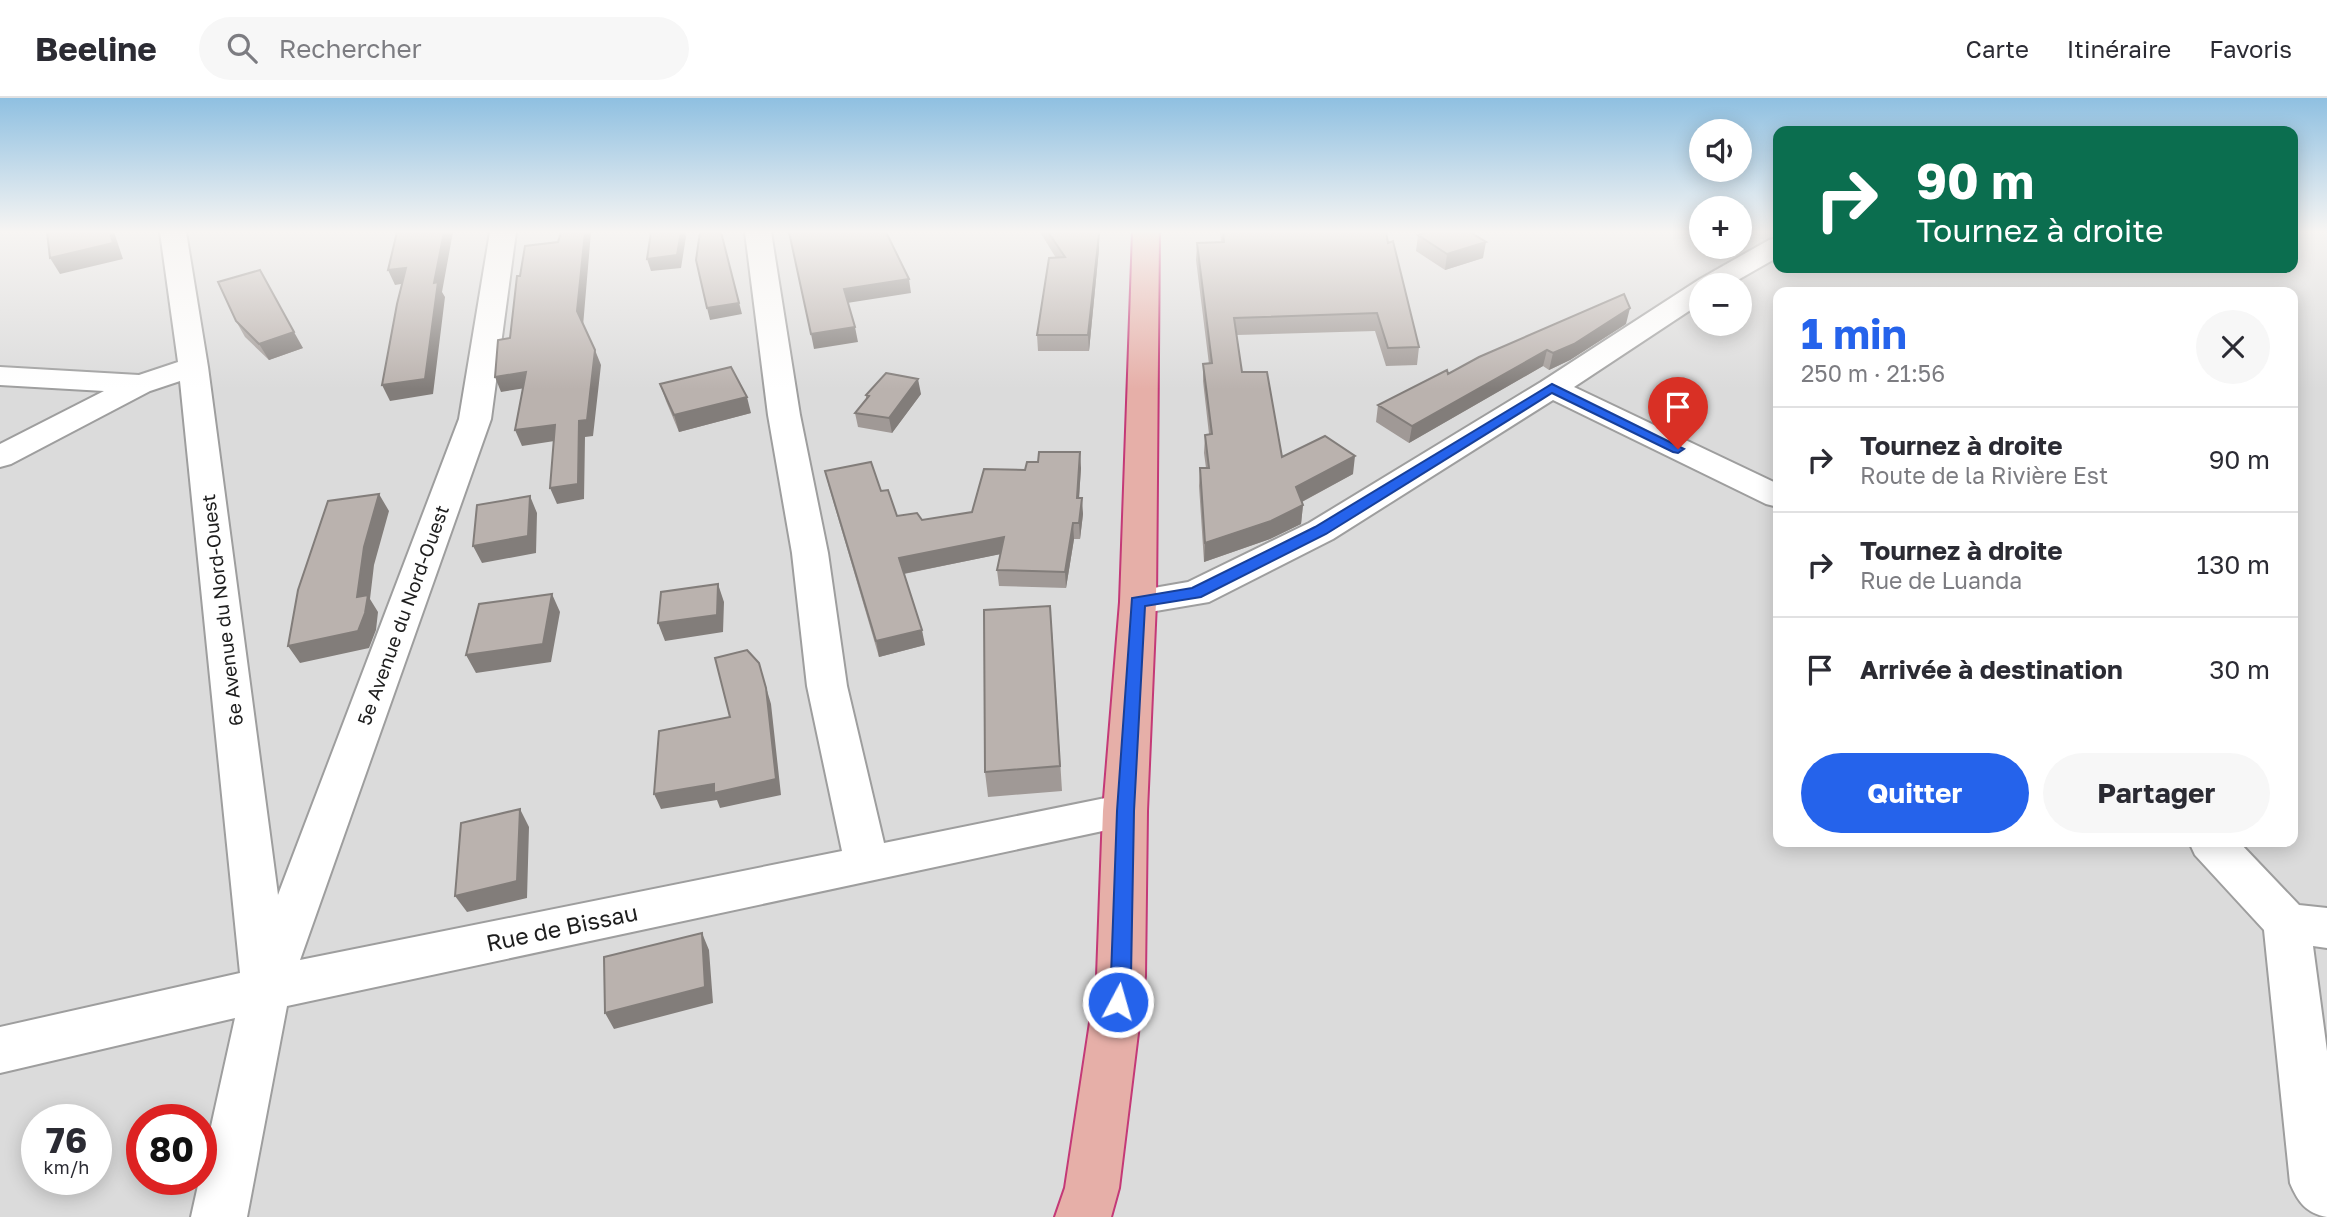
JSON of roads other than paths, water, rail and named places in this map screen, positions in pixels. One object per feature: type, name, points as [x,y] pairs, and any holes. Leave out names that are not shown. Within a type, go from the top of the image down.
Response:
[{"type":"highway","points":[[1083,1217],[1092,1188],[1121,976],[1125,811],[1138,602],[1145,284]]},
{"type":"street","name":"6e Avenue du Nord-Ouest","points":[[181,284],[193,367],[266,989]]},
{"type":"street","name":"5e Avenue du Nord-Ouest","points":[[266,989],[475,419],[495,284]]},
{"type":"street","points":[[765,284],[784,415],[810,554],[827,686],[867,865]]},
{"type":"street","points":[[1138,602],[1196,593],[1321,531],[1552,388],[1689,299]]},
{"type":"street","points":[[0,457],[141,384],[193,367]]},
{"type":"street","points":[[0,376],[141,384]]},
{"type":"street","points":[[1552,388],[1773,496]]},
{"type":"street","name":"Rue de Bissau","points":[[0,1050],[266,989],[1125,811]]},
{"type":"street","points":[[2217,847],[2307,926],[2322,1197]]},
{"type":"street","points":[[219,1217],[266,989]]}]
